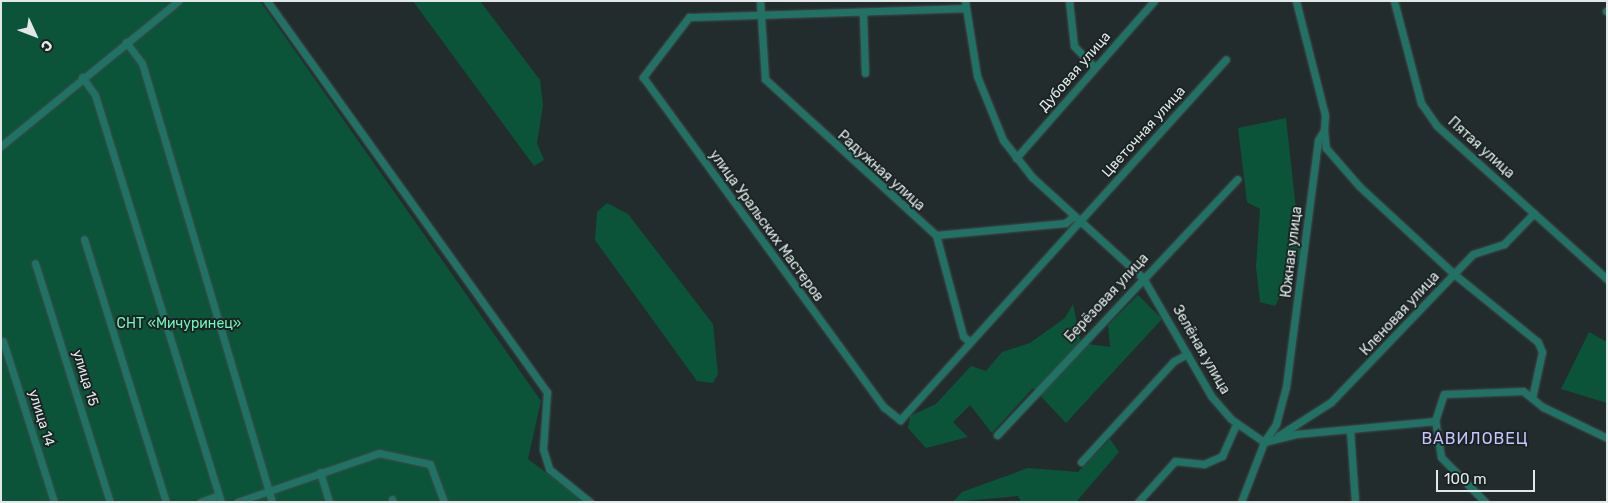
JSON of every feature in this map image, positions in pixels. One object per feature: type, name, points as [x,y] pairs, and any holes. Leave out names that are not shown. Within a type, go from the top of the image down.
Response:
[{"type":"street","points":[[1,146],[82,77],[178,1]]},
{"type":"street","points":[[267,1],[547,392],[543,449],[550,469],[590,502]]},
{"type":"street","name":"Радужная улица","points":[[760,1],[763,72],[773,89],[936,235]]},
{"type":"street","points":[[1070,1],[1074,46],[1095,68]]},
{"type":"street","name":"Дубовая улица","points":[[1016,158],[1154,1]]},
{"type":"street","name":"Южная улица","points":[[1241,502],[1264,442],[1276,424],[1286,387],[1318,140],[1324,130],[1325,114],[1296,1]]},
{"type":"street","name":"Пятая улица","points":[[1394,1],[1421,103],[1437,126],[1607,279]]},
{"type":"street","points":[[761,15],[863,14],[965,5]]},
{"type":"street","name":"Зелёная улица","points":[[965,5],[984,100],[1016,158],[1074,216],[1143,278],[1211,396],[1237,423],[1264,442]]},
{"type":"street","points":[[863,14],[865,73]]},
{"type":"street","name":"улица Уральских Мастеров","points":[[761,15],[689,17],[645,70],[646,83],[894,419],[900,420],[970,342]]},
{"type":"street","points":[[126,42],[142,63],[272,502]]},
{"type":"street","name":"Цветочная улица","points":[[970,342],[1081,222],[1226,59]]},
{"type":"street","points":[[82,77],[95,95],[220,498],[200,502]]},
{"type":"street","name":"Кленовая улица","points":[[1278,436],[1331,402],[1454,274],[1359,186],[1326,148],[1324,130]]},
{"type":"street","name":"Берёзовая улица","points":[[997,435],[1237,179]]},
{"type":"street","points":[[1532,398],[1542,352],[1538,342],[1454,274],[1473,254],[1504,244],[1534,213]]},
{"type":"street","points":[[970,342],[963,336],[936,235],[1065,223],[1074,216]]},
{"type":"street","points":[[84,239],[166,502]]},
{"type":"street","name":"улица 15","points":[[35,262],[110,502]]},
{"type":"street","name":"улица 14","points":[[4,341],[54,502]]},
{"type":"street","points":[[1081,462],[1174,361],[1187,354]]},
{"type":"street","points":[[1485,502],[1441,457],[1436,421],[1444,394],[1523,391],[1532,398],[1607,438]]},
{"type":"street","points":[[1264,442],[1278,436],[1436,421]]},
{"type":"street","points":[[1138,502],[1175,461],[1204,464],[1222,456],[1237,423]]},
{"type":"street","points":[[1350,430],[1355,502]]},
{"type":"street","points":[[237,502],[379,453],[430,464],[444,502]]},
{"type":"street","points":[[320,472],[329,502]]},
{"type":"green space","name":"СНТ «Мичуринец»","points":[[1,1],[260,1],[541,401],[528,459],[585,502],[1,502]]},
{"type":"green space","points":[[413,1],[480,1],[540,80],[543,105],[537,143],[544,160],[534,166]]},
{"type":"green space","points":[[1286,118],[1301,255],[1275,306],[1260,302],[1256,267],[1260,209],[1247,202],[1238,128]]},
{"type":"green space","points":[[607,203],[628,214],[713,324],[718,374],[713,383],[697,381],[595,240],[597,212]]},
{"type":"green space","points":[[1138,295],[1162,319],[1066,423],[1033,388],[992,433],[970,405],[953,422],[968,437],[926,448],[908,428],[910,416],[936,404],[971,366],[986,371],[1002,352],[1030,343],[1065,318],[1073,304],[1081,343],[1110,347],[1108,325]]},
{"type":"green space","points":[[1589,332],[1607,342],[1607,403],[1561,389]]},
{"type":"green space","points":[[1110,439],[1119,452],[1076,502],[1021,502],[1018,496],[953,502],[962,492],[1028,468],[1078,472]]},
{"type":"district","name":"ВАВИЛОВЕЦ","points":[[1475,439]]}]
